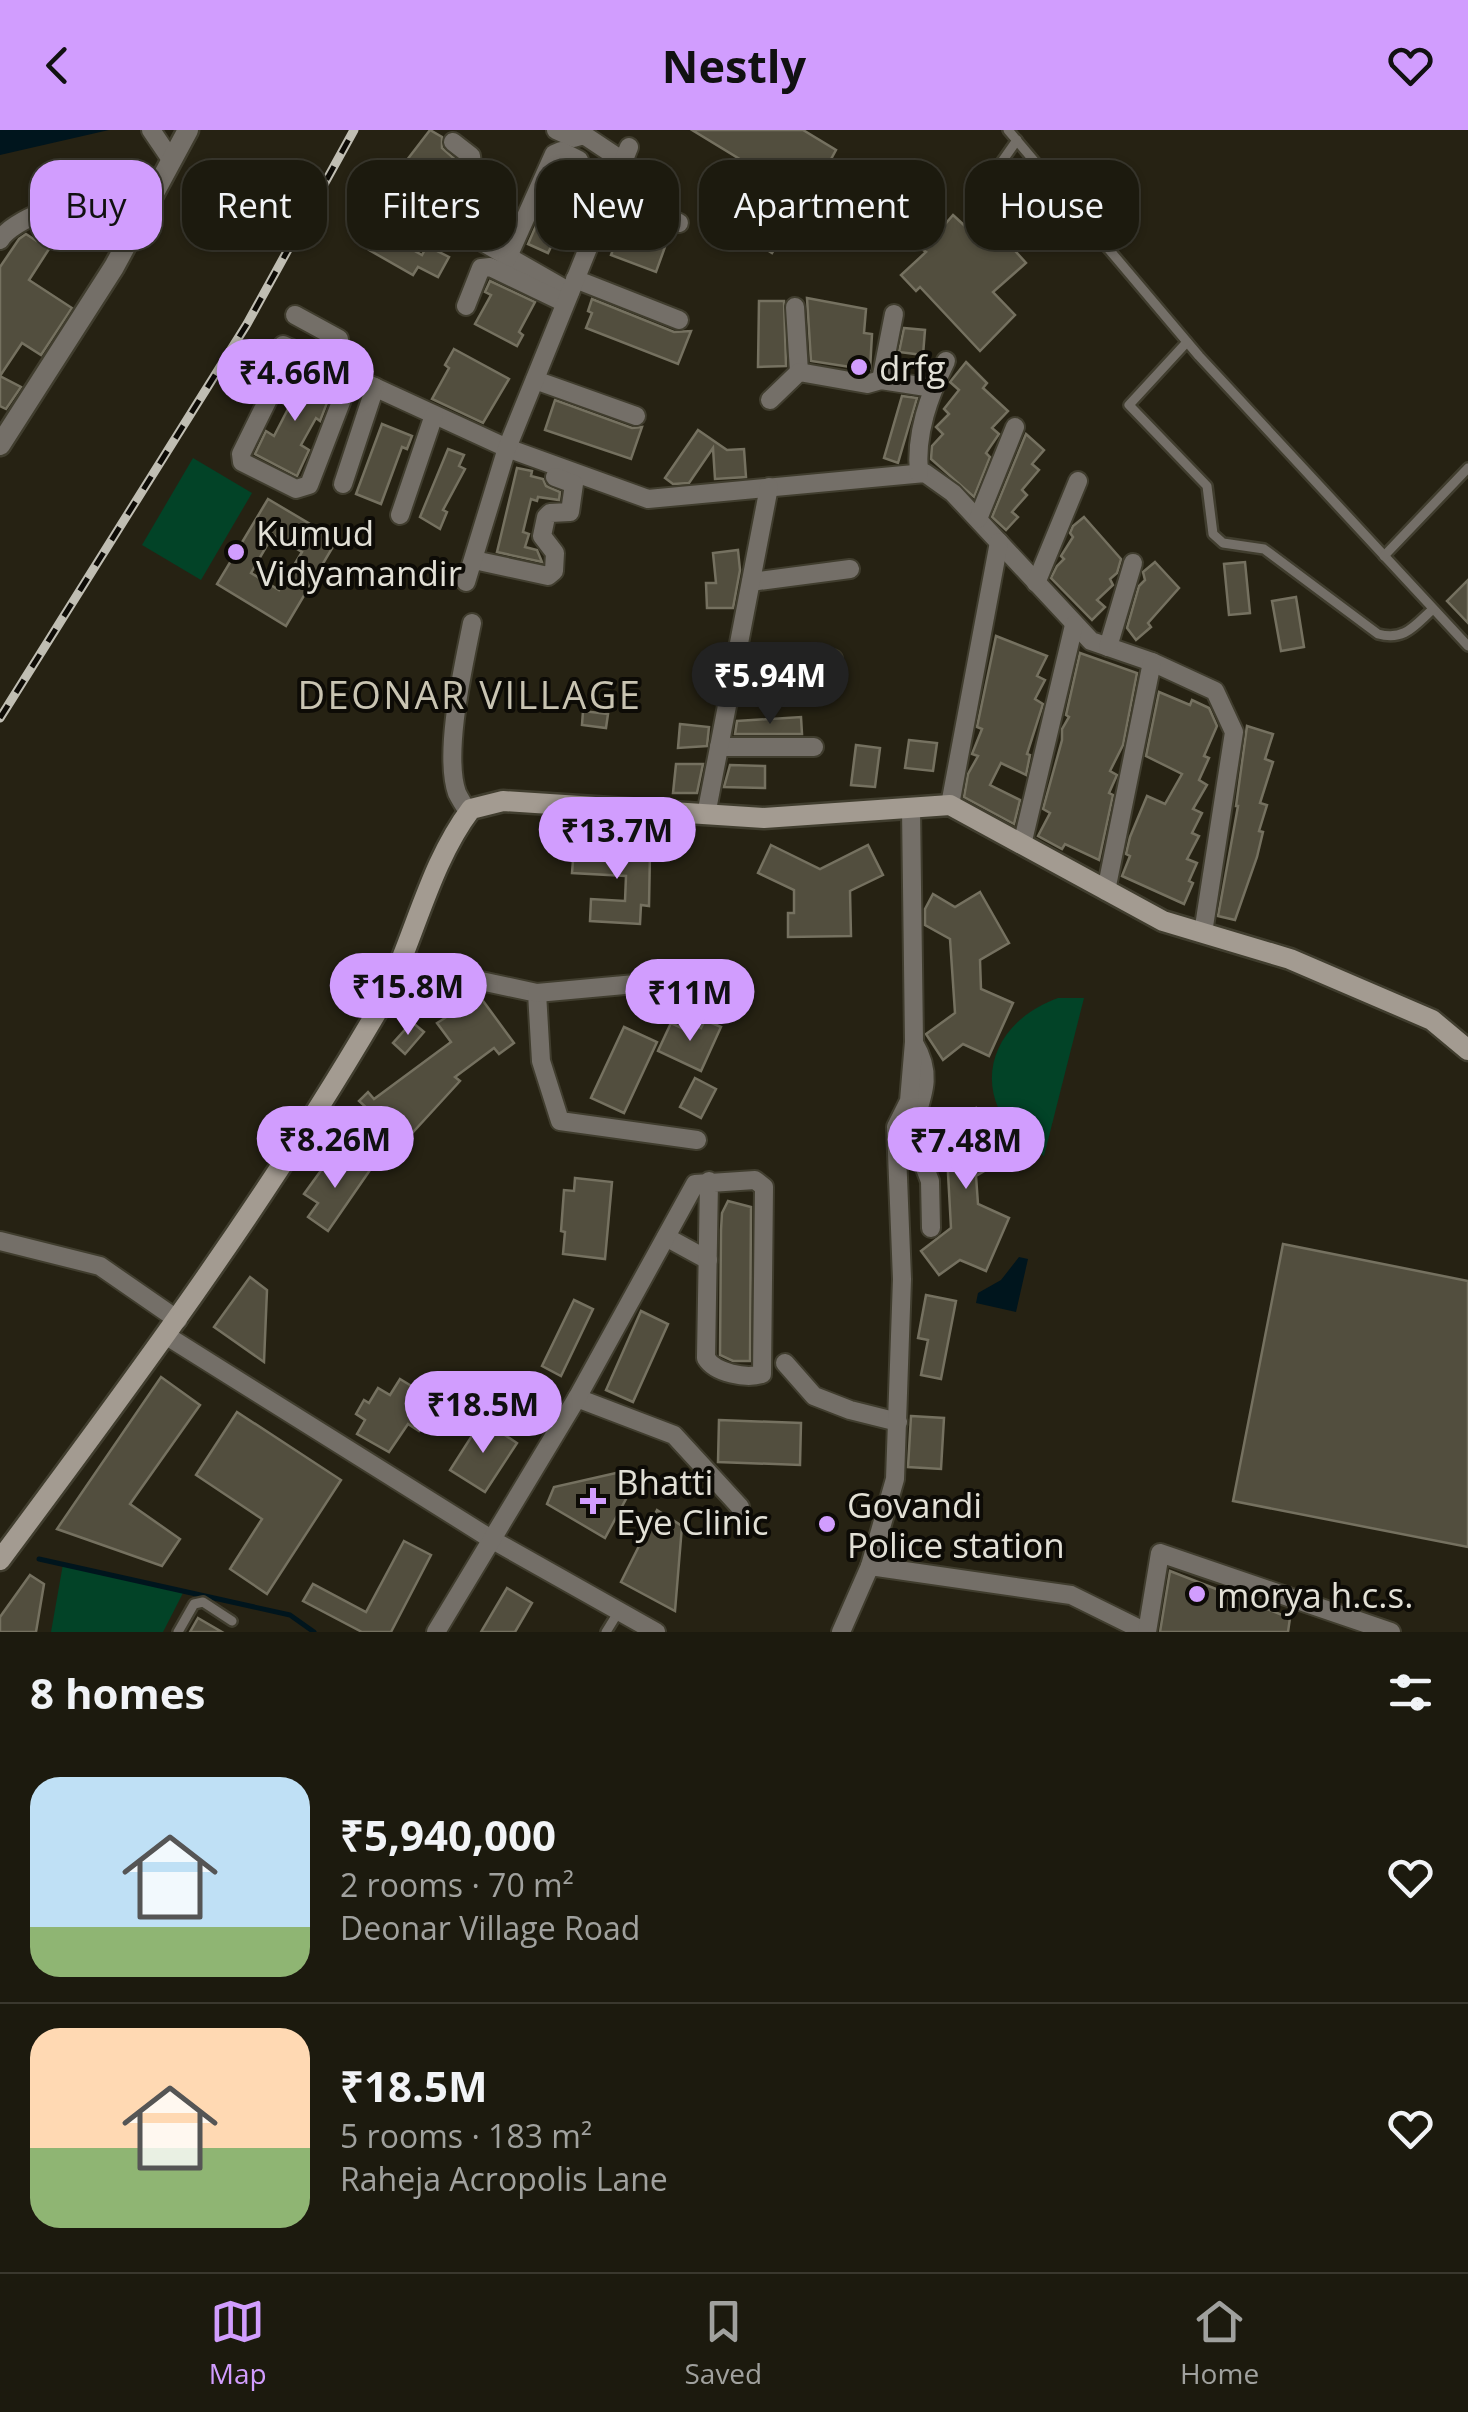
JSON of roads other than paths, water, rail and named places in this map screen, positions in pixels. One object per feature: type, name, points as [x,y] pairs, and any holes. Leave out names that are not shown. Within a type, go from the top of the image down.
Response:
[{"type":"main road","points":[[0,1560],[172,1328],[257,1203],[377,1012],[442,856],[472,809],[503,801],[764,818],[950,805],[1163,921],[1290,959],[1432,1020],[1468,1050]]},
{"type":"street","points":[[151,130],[172,161]]},
{"type":"street","points":[[162,181],[188,130]]},
{"type":"street","points":[[556,130],[574,138],[585,133],[626,154],[624,160]]},
{"type":"street","points":[[453,142],[472,160]]},
{"type":"street","points":[[551,160],[561,152],[579,160]]},
{"type":"street","points":[[507,259],[536,194]]},
{"type":"street","points":[[0,240],[6,230],[30,220]]},
{"type":"street","points":[[0,445],[124,250]]},
{"type":"street","points":[[492,250],[570,292]]},
{"type":"street","points":[[466,582],[507,448],[587,250]]},
{"type":"street","points":[[466,306],[481,268],[490,267],[679,320]]},
{"type":"street","points":[[770,400],[799,372],[795,307]]},
{"type":"street","points":[[881,380],[894,314]]},
{"type":"street","points":[[295,315],[340,339],[330,367]]},
{"type":"street","points":[[283,345],[330,367],[349,381]]},
{"type":"street","points":[[918,473],[916,445],[933,388],[946,361]]},
{"type":"street","points":[[349,381],[309,485],[296,490],[242,462],[241,454],[285,364],[295,362],[375,387],[507,448],[648,499],[926,473],[953,494],[1091,640],[1215,691],[1234,732],[1202,933]]},
{"type":"street","points":[[799,372],[867,384],[881,380],[933,388]]},
{"type":"street","points":[[534,380],[636,416]]},
{"type":"street","points":[[344,484],[375,387]]},
{"type":"street","points":[[400,515],[434,415]]},
{"type":"street","points":[[978,520],[1015,427]]},
{"type":"street","points":[[474,560],[548,576],[554,571],[556,552],[542,536],[546,517],[550,513],[570,512],[574,484],[530,468]]},
{"type":"street","points":[[1036,583],[1078,481]]},
{"type":"street","points":[[706,815],[769,487]]},
{"type":"street","points":[[950,805],[999,542]]},
{"type":"street","points":[[1108,646],[1133,563]]},
{"type":"street","points":[[750,582],[850,569]]},
{"type":"street","points":[[469,813],[456,792],[454,758],[460,686],[472,623]]},
{"type":"street","points":[[1022,845],[1074,625]]},
{"type":"street","points":[[734,668],[834,659]]},
{"type":"street","points":[[1106,890],[1152,662]]},
{"type":"street","points":[[719,748],[814,747]]},
{"type":"street","points":[[841,1632],[870,1566],[895,1479],[902,1279],[896,1127],[909,1101],[914,1042],[911,808]]},
{"type":"street","points":[[402,958],[434,972],[537,994],[701,978]]},
{"type":"street","points":[[537,994],[541,1060],[560,1121],[697,1140]]},
{"type":"street","points":[[914,1042],[925,1061],[926,1074],[911,1132],[930,1180],[931,1228]]},
{"type":"street","points":[[436,1632],[577,1398],[695,1184],[709,1181],[755,1180],[764,1187],[762,1374],[755,1377],[716,1369],[706,1358],[709,1181]]},
{"type":"street","points":[[666,1236],[708,1260]]},
{"type":"street","points":[[0,1242],[100,1266],[172,1328],[491,1539],[650,1631]]},
{"type":"street","points":[[785,1363],[814,1396],[898,1422]]},
{"type":"street","points":[[577,1398],[674,1434],[740,1507]]},
{"type":"street","points":[[870,1566],[1071,1595],[1146,1632],[1160,1554],[1390,1632]]},
{"type":"lane","points":[[1008,130],[1188,342],[1468,646]]},
{"type":"lane","points":[[1003,160],[1017,140]]},
{"type":"lane","points":[[1188,342],[1129,405],[1207,486],[1213,534],[1223,543],[1264,549],[1378,634],[1394,638],[1433,609]]},
{"type":"lane","points":[[1384,556],[1468,468]]},
{"type":"lane","points":[[178,1632],[194,1604],[204,1602],[232,1621]]},
{"type":"lane","points":[[608,1631],[619,1611]]},
{"type":"water","points":[[0,130],[109,130],[0,155]]},
{"type":"water","points":[[1019,1257],[1028,1259],[1016,1312],[976,1303],[978,1293],[1001,1280]]},
{"type":"waterway","points":[[39,1559],[290,1615],[314,1632]]},
{"type":"railway","points":[[0,718],[247,324],[354,130]]},
{"type":"place","name":"drfg","points":[[859,367]]},
{"type":"place","name":"Kumud Vidyamandir","points":[[236,552]]},
{"type":"place","name":"Bhatti Eye Clinic","points":[[593,1501]]},
{"type":"place","name":"Govandi Police station","points":[[827,1524]]},
{"type":"place","name":"morya h.c.s.","points":[[1197,1594]]},
{"type":"district","name":"DEONAR VILLAGE","points":[[470,694]]}]
